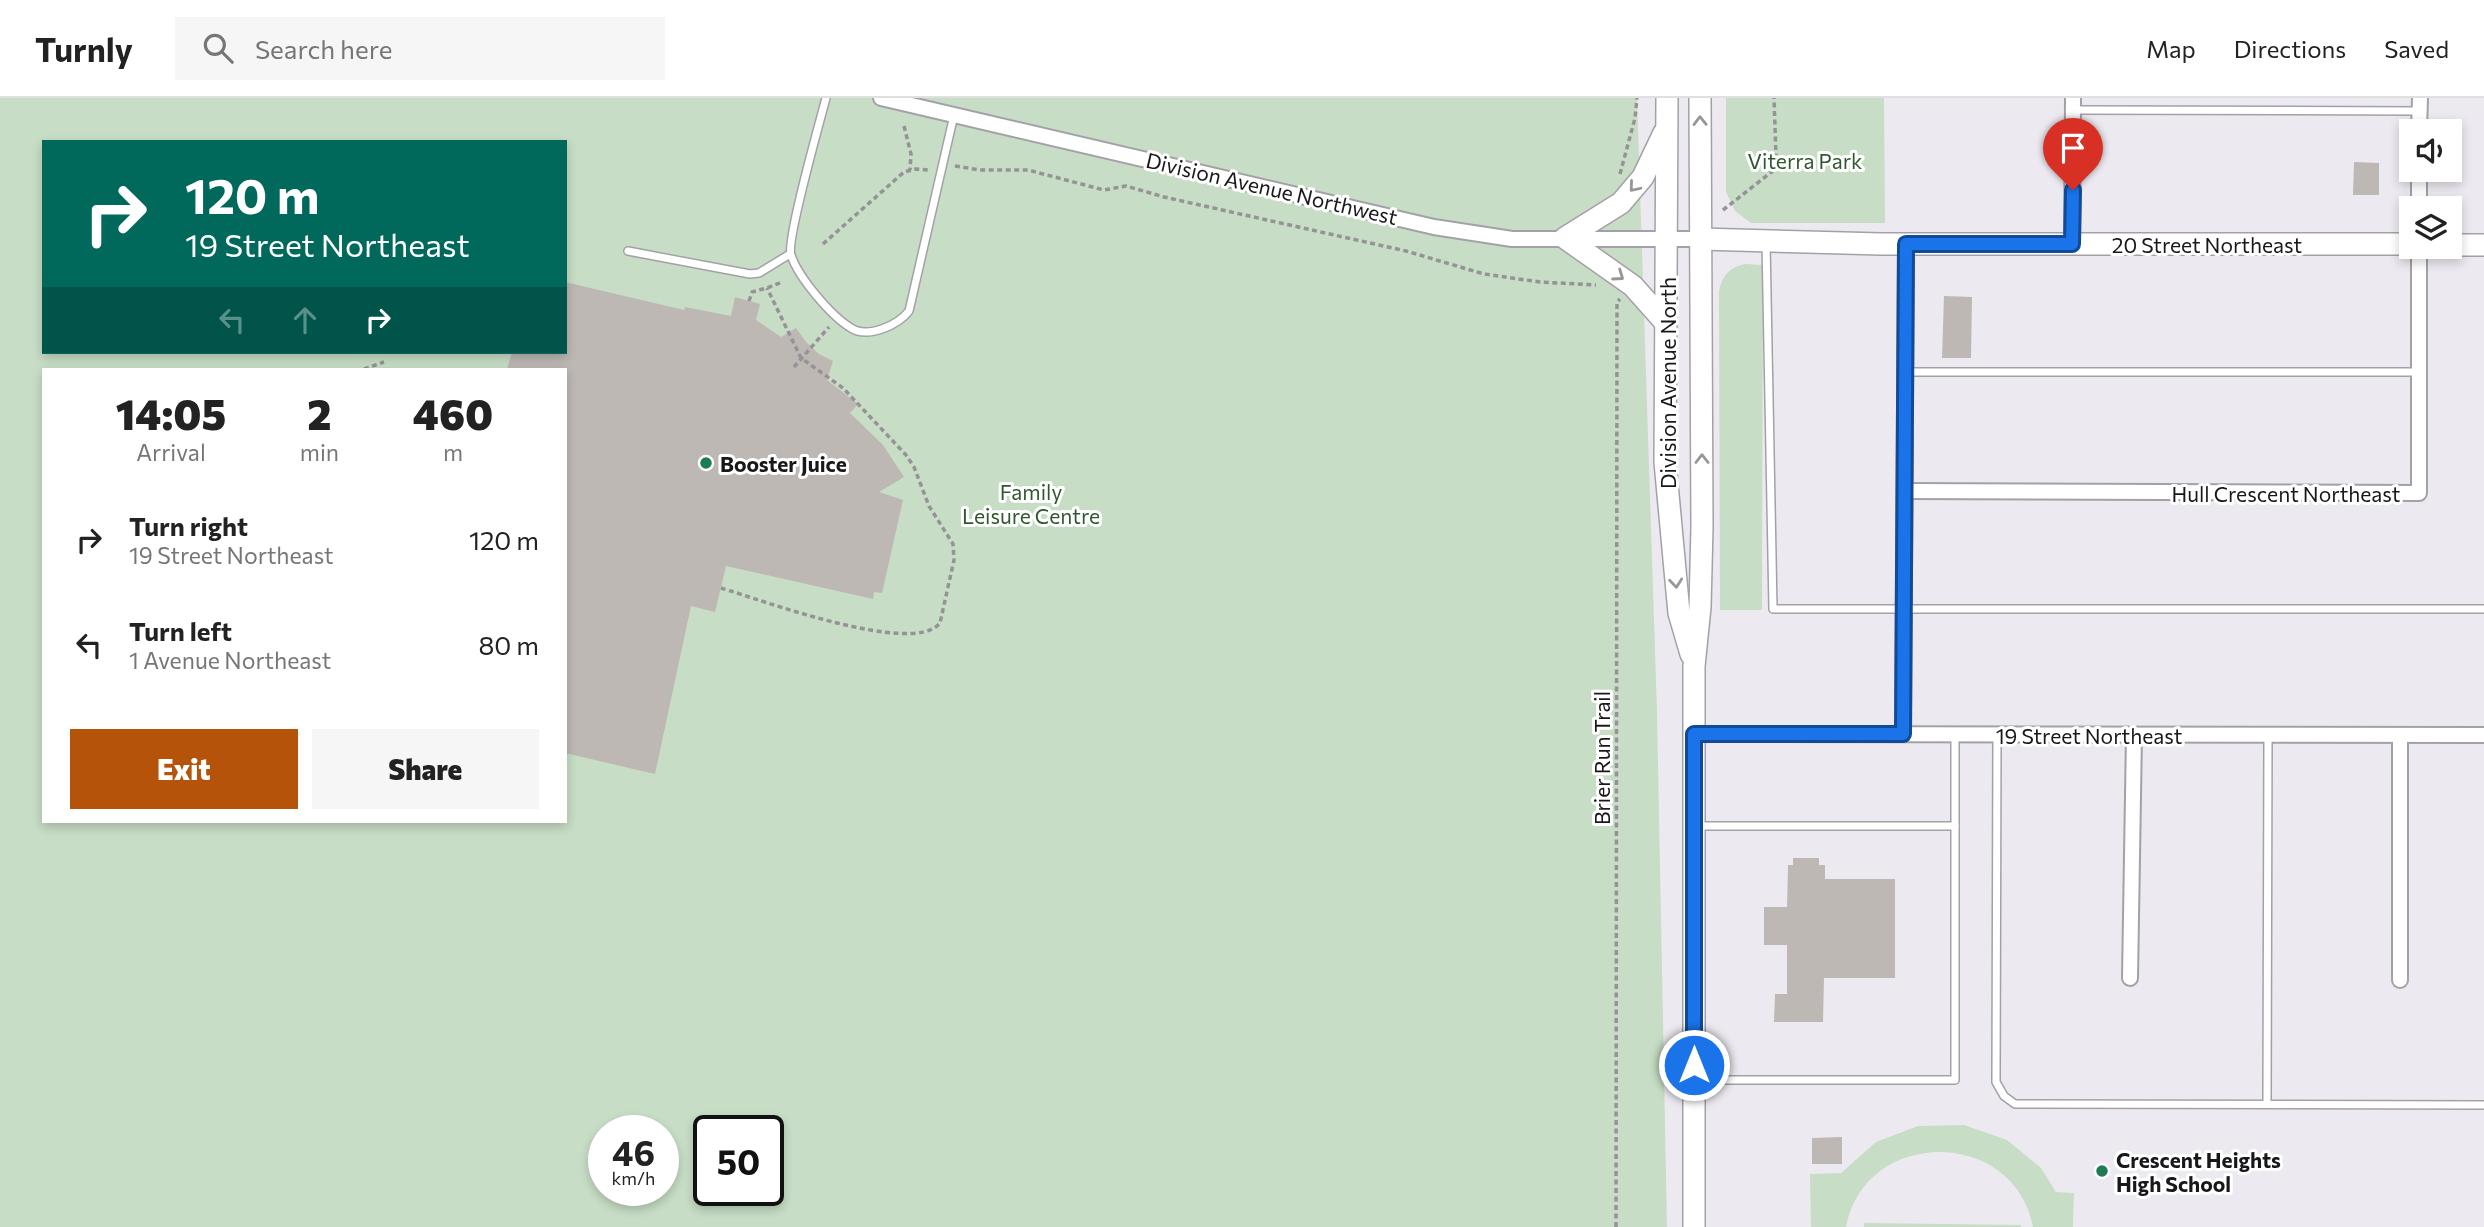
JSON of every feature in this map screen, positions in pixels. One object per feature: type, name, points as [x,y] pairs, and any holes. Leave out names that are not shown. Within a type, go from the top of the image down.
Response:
[{"type":"main road","name":"Division Avenue North","points":[[1667,98],[1665,462],[1679,613],[1694,666]]},
{"type":"main road","name":"Division Avenue North","points":[[1694,1227],[1694,666],[1700,607],[1702,527],[1700,98]]},
{"type":"main road","points":[[1665,322],[1633,286],[1565,238],[1621,203],[1643,177],[1667,128]]},
{"type":"main road","name":"20 Street Northeast","points":[[1701,239],[1906,244],[2399,244]]},
{"type":"main road","points":[[2462,245],[2484,245]]},
{"type":"street","name":"Division Avenue Northwest","points":[[881,98],[1434,227],[1512,239],[1667,238]]},
{"type":"street","points":[[2072,244],[2073,104]]},
{"type":"street","name":"20 Street Northeast","points":[[1667,238],[1701,239]]},
{"type":"street","points":[[1903,734],[1906,244]]},
{"type":"street","name":"Hull Crescent Northeast","points":[[1905,491],[2419,494],[2419,259]]},
{"type":"street","name":"19 Street Northeast","points":[[1694,734],[2484,735]]},
{"type":"street","points":[[2130,978],[2134,735]]},
{"type":"street","points":[[2400,735],[2400,980]]},
{"type":"lane","points":[[826,98],[790,254],[813,292],[854,331],[878,330],[891,326],[909,311],[954,115]]},
{"type":"lane","points":[[2073,104],[2420,105]]},
{"type":"lane","points":[[1766,240],[1773,609],[2484,609]]},
{"type":"lane","points":[[628,251],[750,274],[758,273],[790,254]]},
{"type":"lane","points":[[1906,372],[2420,372]]},
{"type":"lane","points":[[1694,1080],[1955,1080],[1955,734]]},
{"type":"lane","points":[[1997,734],[1996,1082],[2004,1096],[2015,1104],[2484,1105]]},
{"type":"lane","points":[[2267,1104],[2268,735]]},
{"type":"lane","points":[[1694,826],[1955,826]]},
{"type":"path","points":[[1621,180],[1620,170],[1631,136],[1637,98]]},
{"type":"path","points":[[1723,210],[1774,170],[1774,98]]},
{"type":"path","points":[[904,126],[911,154],[910,170]]},
{"type":"path","points":[[955,166],[980,170],[1028,170],[1104,190],[1126,186],[1164,197],[1406,251],[1484,274],[1540,282],[1604,286]]},
{"type":"path","points":[[823,244],[904,172],[928,170]]},
{"type":"path","points":[[749,301],[752,292],[782,282]]},
{"type":"path","points":[[721,588],[862,630],[902,634],[926,632],[940,623],[954,560],[953,544],[929,506],[914,467],[861,405],[830,378],[801,358],[767,288]]},
{"type":"path","points":[[1612,289],[1621,298],[1628,293]]},
{"type":"path","name":"Brier Run Trail","points":[[1616,1227],[1617,302],[1621,298]]},
{"type":"path","points":[[794,366],[838,318]]},
{"type":"path","points":[[367,368],[384,362]]},
{"type":"green space","name":"Family Leisure Centre","points":[[0,98],[1637,98],[1657,712],[1667,1227],[0,1227]]},
{"type":"green space","name":"Viterra Park","points":[[1726,98],[1884,98],[1885,223],[1751,223],[1735,211],[1726,192]]},
{"type":"green space","points":[[1745,264],[1763,265],[1762,610],[1720,610],[1719,291],[1727,273]]},
{"type":"green space","points":[[1964,1125],[2007,1140],[2041,1168],[2056,1192],[2074,1193],[2073,1227],[2033,1227],[2020,1194],[1998,1171],[1970,1157],[1940,1152],[1909,1157],[1881,1171],[1859,1194],[1846,1227],[1811,1227],[1810,1174],[1841,1173],[1876,1142],[1918,1126]]},
{"type":"green space","points":[[1864,1223],[2021,1225],[2021,1227],[1864,1227]]},
{"type":"building","points":[[2354,162],[2379,163],[2379,195],[2353,195]]},
{"type":"building","points":[[567,282],[684,310],[685,307],[731,316],[735,297],[760,304],[756,320],[781,337],[796,328],[819,354],[833,361],[827,380],[858,404],[850,413],[883,445],[904,477],[879,492],[903,500],[882,593],[874,592],[873,599],[726,566],[715,612],[691,606],[655,774],[567,753],[567,368],[507,368],[511,354],[567,354]]},
{"type":"building","points":[[1944,296],[1972,297],[1971,358],[1942,358]]},
{"type":"building","points":[[1793,858],[1819,858],[1819,865],[1825,865],[1825,879],[1895,879],[1895,978],[1824,978],[1823,1022],[1774,1022],[1775,994],[1787,994],[1787,945],[1764,945],[1764,907],[1787,907],[1788,865],[1793,865]]},
{"type":"building","points":[[1842,1137],[1842,1164],[1812,1164],[1812,1138]]},
{"type":"place","name":"Booster Juice","points":[[706,463]]},
{"type":"place","name":"Crescent Heights High School","points":[[2102,1171]]},
{"type":"route","points":[[1694,1065],[1694,734],[1903,734],[1906,244],[2072,244],[2073,190]]}]
